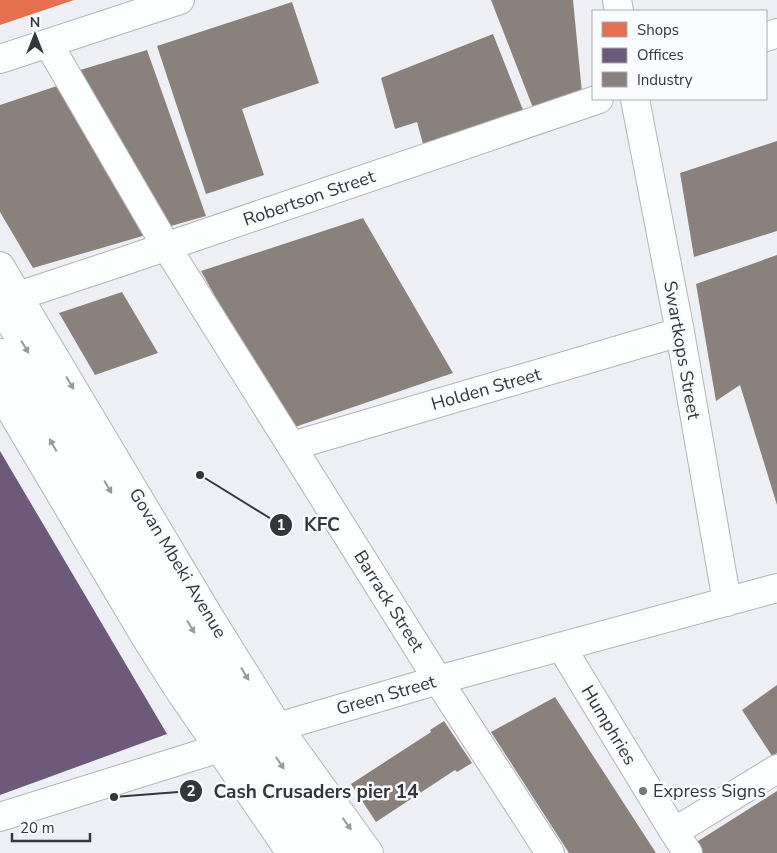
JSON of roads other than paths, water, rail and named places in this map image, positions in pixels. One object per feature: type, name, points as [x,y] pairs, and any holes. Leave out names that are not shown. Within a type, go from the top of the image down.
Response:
[{"type":"street","points":[[0,60],[180,0]]},
{"type":"street","name":"Barrack Street","points":[[48,43],[166,246],[438,680],[550,853]]},
{"type":"street","name":"Robertson Street","points":[[9,300],[596,100]]},
{"type":"street","name":"Swartkops Street","points":[[635,100],[680,332],[727,602]]},
{"type":"street","name":"Govan Mbeki Avenue","points":[[0,266],[9,300],[210,618],[249,738],[291,853]]},
{"type":"street","name":"Holden Street","points":[[292,446],[680,332]]},
{"type":"street","points":[[0,353],[167,640],[192,679],[249,738],[307,804],[343,853]]},
{"type":"street","name":"Govan Mbeki Avenue","points":[[0,392],[177,687],[249,738],[369,853]]},
{"type":"street","name":"Green Street","points":[[0,816],[438,680],[562,648],[777,588]]},
{"type":"street","name":"Humphries","points":[[562,648],[681,843]]},
{"type":"street","points":[[249,738],[317,853]]},
{"type":"street","points":[[681,843],[777,769]]},
{"type":"place","name":"KFC","points":[[200,475]]},
{"type":"place","name":"Express Signs","points":[[643,791]]},
{"type":"place","name":"Cash Crusaders pier 14","points":[[114,797]]}]
